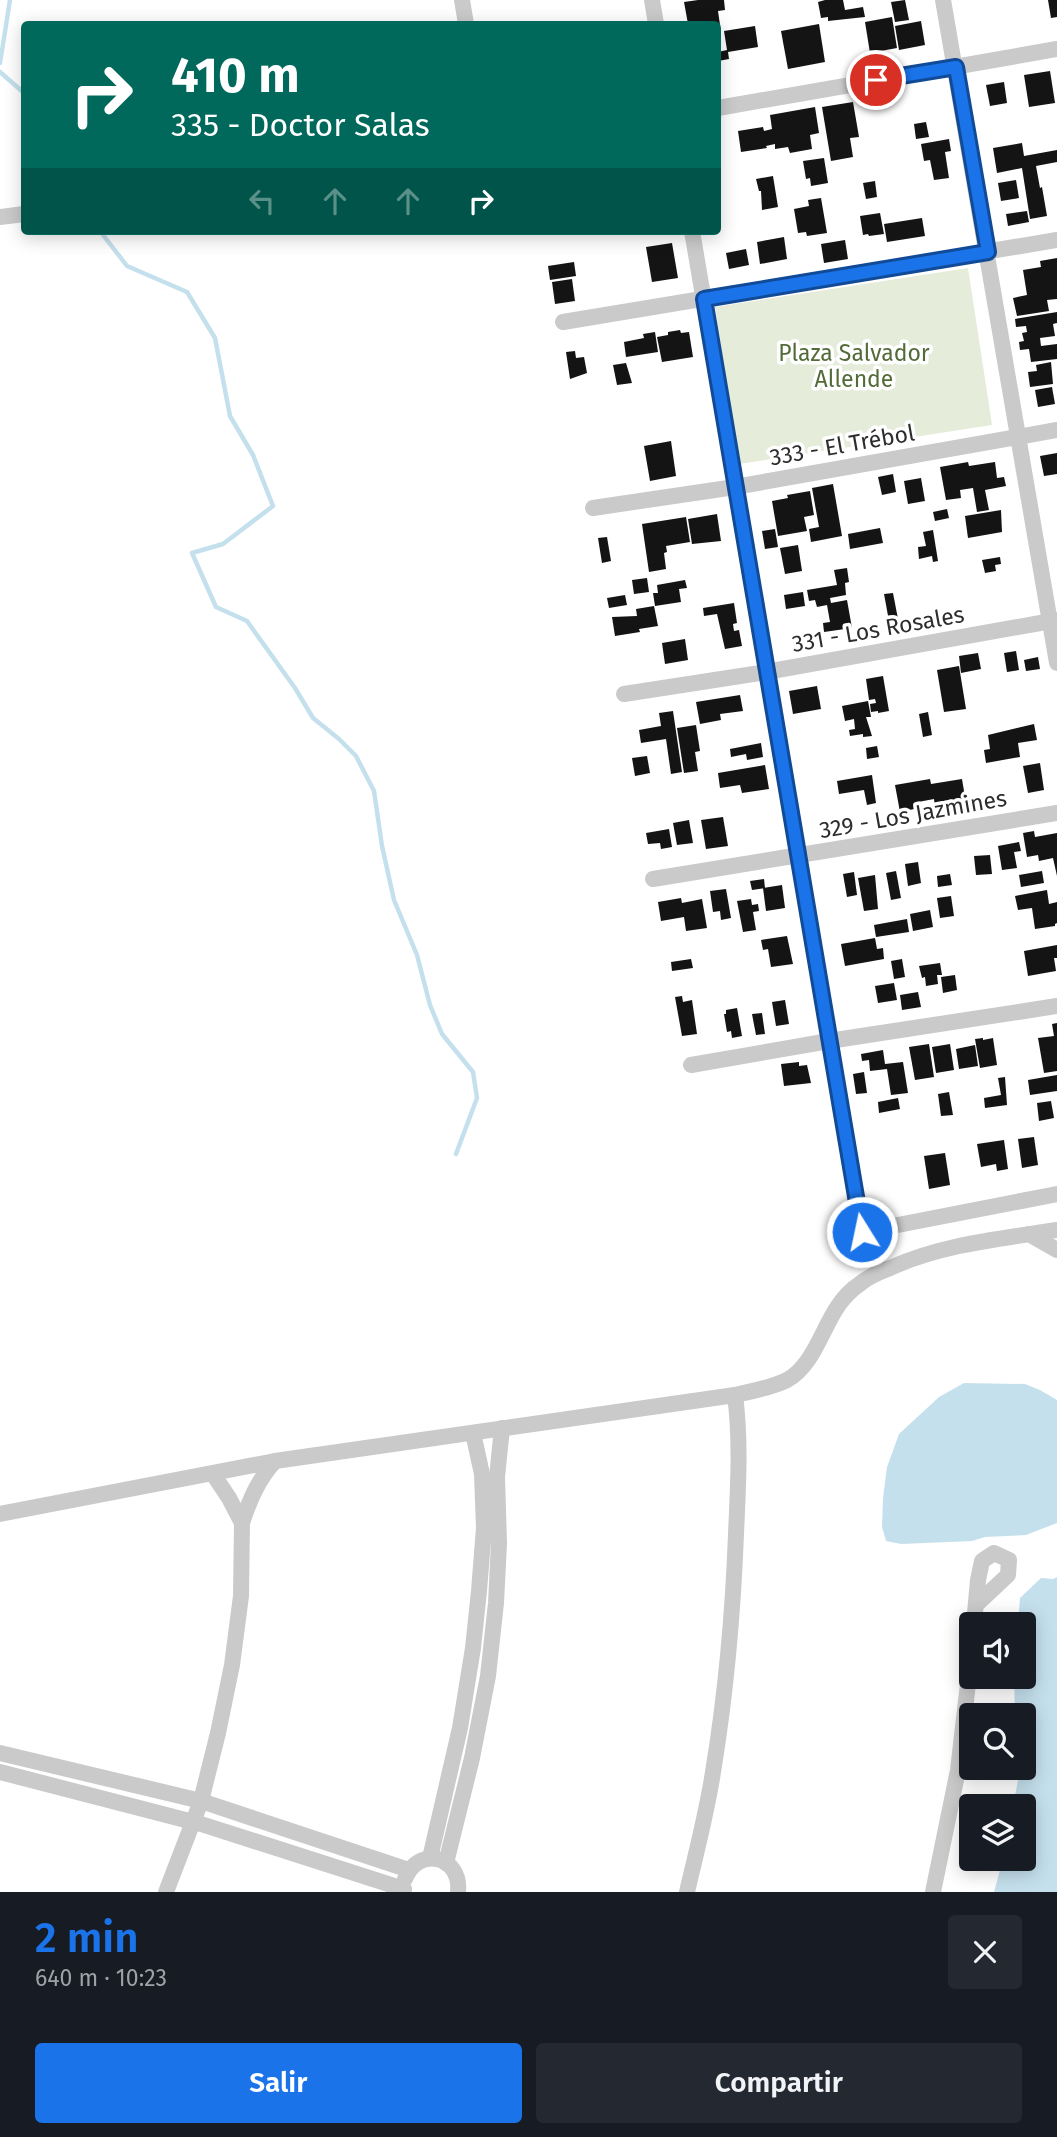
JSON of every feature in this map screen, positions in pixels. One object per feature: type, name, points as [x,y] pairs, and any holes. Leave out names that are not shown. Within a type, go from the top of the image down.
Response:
[{"type":"street","points":[[462,0],[466,21]]},
{"type":"street","points":[[652,0],[656,21]]},
{"type":"street","points":[[943,0],[1053,621],[1057,663]]},
{"type":"street","points":[[721,107],[1057,49]]},
{"type":"street","points":[[0,217],[21,214]]},
{"type":"street","points":[[693,235],[862,1232],[1057,1194]]},
{"type":"street","points":[[563,322],[1057,240]]},
{"type":"street","name":"333 - El Trébol","points":[[593,508],[735,487],[1057,430]]},
{"type":"street","name":"331 - Los Rosales","points":[[624,694],[766,672],[1053,621]]},
{"type":"street","name":"329 - Los Jazmines","points":[[653,879],[1057,813]]},
{"type":"street","points":[[691,1065],[1057,1006]]},
{"type":"street","points":[[0,1514],[275,1461],[735,1395],[773,1386],[796,1374],[808,1359],[837,1307],[846,1295],[863,1281],[905,1261],[942,1249],[1057,1230]]},
{"type":"street","points":[[1029,1234],[1057,1250]]},
{"type":"street","points":[[687,1892],[713,1775],[727,1668],[734,1587],[737,1501],[738,1419],[735,1395]]},
{"type":"street","points":[[438,1861],[472,1758],[488,1676],[499,1543],[497,1477],[502,1428]]},
{"type":"street","points":[[438,1861],[480,1591],[484,1528],[482,1474],[473,1433]]},
{"type":"street","points":[[166,1892],[201,1801],[232,1665],[241,1596],[242,1523],[253,1491],[275,1461]]},
{"type":"street","points":[[213,1474],[242,1523]]},
{"type":"street","points":[[975,1612],[976,1605]]},
{"type":"street","points":[[933,1892],[958,1770],[967,1689]]},
{"type":"street","points":[[0,1753],[201,1801],[409,1870]]},
{"type":"street","points":[[0,1772],[193,1822],[404,1891],[409,1870],[422,1860],[438,1861],[456,1874],[462,1891]]},
{"type":"green space","name":"Plaza Salvador Allende","points":[[968,268],[992,425],[739,464],[715,307]]},
{"type":"water","points":[[964,1383],[1025,1384],[1057,1400],[1057,1523],[1026,1535],[985,1537],[972,1541],[901,1544],[886,1541],[882,1527],[883,1498],[887,1467],[899,1434],[939,1397]]},
{"type":"water","points":[[1057,1577],[1057,1892],[994,1892],[1000,1871],[1036,1871],[1036,1794],[1015,1794],[1018,1780],[1036,1780],[1036,1703],[1015,1703],[1014,1689],[1036,1689],[1036,1612],[1019,1612],[1020,1598],[1041,1578]]},
{"type":"building","points":[[724,0],[725,10],[718,11],[719,21],[687,21],[684,2]]},
{"type":"building","points":[[843,0],[845,10],[863,7],[865,17],[828,21],[828,17],[821,18],[818,2]]},
{"type":"building","points":[[905,0],[909,20],[895,22],[891,2]]},
{"type":"building","points":[[1048,0],[1057,0],[1057,17],[1051,18]]},
{"type":"building","points":[[892,17],[897,48],[870,53],[865,22]]},
{"type":"building","points":[[921,21],[925,45],[899,50],[895,26]]},
{"type":"building","points":[[819,24],[825,62],[788,69],[781,31]]},
{"type":"building","points":[[755,26],[758,47],[728,52],[729,59],[721,60],[721,51],[727,50],[724,31]]},
{"type":"building","points":[[1050,71],[1055,103],[1029,107],[1024,75]]},
{"type":"building","points":[[1004,82],[1007,103],[990,106],[986,85]]},
{"type":"building","points":[[853,102],[859,137],[850,138],[853,157],[831,161],[822,107]]},
{"type":"building","points":[[815,107],[819,133],[810,135],[812,149],[790,153],[788,147],[775,149],[775,144],[741,152],[738,131],[763,127],[764,131],[772,129],[770,115]]},
{"type":"building","points":[[926,122],[929,137],[916,139],[914,124]]},
{"type":"building","points":[[949,139],[951,151],[945,152],[949,178],[934,180],[930,160],[924,161],[921,144]]},
{"type":"building","points":[[1022,143],[1024,156],[1057,150],[1057,162],[1036,166],[1047,216],[1030,219],[1022,168],[997,173],[993,148]]},
{"type":"building","points":[[824,158],[828,183],[811,186],[810,178],[806,179],[803,161]]},
{"type":"building","points":[[773,176],[778,207],[762,210],[761,191],[756,179]]},
{"type":"building","points":[[1016,180],[1019,198],[1001,201],[998,183]]},
{"type":"building","points":[[875,181],[877,197],[866,199],[863,183]]},
{"type":"building","points":[[821,198],[827,233],[807,236],[806,232],[798,233],[794,209],[809,206],[808,200]]},
{"type":"building","points":[[1027,211],[1029,222],[1008,226],[1006,214]]},
{"type":"building","points":[[880,213],[884,234],[863,235],[860,216]]},
{"type":"building","points":[[922,218],[925,236],[887,242],[884,224]]},
{"type":"building","points":[[784,237],[787,259],[760,264],[757,242]]},
{"type":"building","points":[[845,240],[848,259],[824,263],[821,244]]},
{"type":"building","points":[[672,243],[678,278],[652,282],[646,247]]},
{"type":"building","points":[[746,249],[749,265],[729,269],[726,253]]},
{"type":"building","points":[[1057,258],[1057,299],[1047,300],[1049,311],[1017,316],[1013,298],[1027,295],[1023,270],[1041,267],[1040,261]]},
{"type":"building","points":[[574,262],[576,276],[550,280],[548,266]]},
{"type":"building","points":[[572,279],[575,301],[555,304],[552,282]]},
{"type":"building","points":[[1057,312],[1057,323],[1053,324],[1055,336],[1040,338],[1041,346],[1057,344],[1057,359],[1031,362],[1029,349],[1020,350],[1019,342],[1024,341],[1022,333],[1027,332],[1026,326],[1016,327],[1015,319]]},
{"type":"building","points":[[680,330],[681,333],[689,332],[693,357],[662,362],[657,337]]},
{"type":"building","points":[[655,332],[658,352],[626,357],[624,342],[644,338],[643,334]]},
{"type":"building","points":[[575,351],[576,358],[584,357],[587,373],[570,379],[566,352]]},
{"type":"building","points":[[1051,362],[1053,384],[1030,387],[1028,372],[1037,371],[1036,365]]},
{"type":"building","points":[[626,363],[632,383],[617,385],[613,365]]},
{"type":"building","points":[[1052,387],[1055,404],[1038,407],[1035,390]]},
{"type":"building","points":[[671,441],[676,476],[650,481],[644,446]]},
{"type":"building","points":[[1057,453],[1057,474],[1044,476],[1040,456]]},
{"type":"building","points":[[968,462],[969,466],[995,462],[997,478],[1004,477],[1006,486],[985,490],[989,510],[977,512],[973,488],[960,490],[961,498],[946,500],[940,467]]},
{"type":"building","points":[[893,474],[896,492],[882,495],[878,477]]},
{"type":"building","points":[[921,478],[925,501],[908,504],[904,481]]},
{"type":"building","points":[[833,484],[842,536],[811,542],[809,529],[819,527],[812,488]]},
{"type":"building","points":[[810,491],[814,515],[804,517],[807,531],[778,536],[772,501]]},
{"type":"building","points":[[947,509],[949,518],[935,521],[933,512]]},
{"type":"building","points":[[1001,510],[1002,532],[968,538],[965,516]]},
{"type":"building","points":[[717,514],[721,541],[692,544],[688,519]]},
{"type":"building","points":[[686,517],[690,542],[666,546],[666,569],[649,572],[642,524]]},
{"type":"building","points":[[880,528],[883,543],[850,549],[848,534]]},
{"type":"building","points":[[775,529],[778,547],[765,549],[762,531]]},
{"type":"building","points":[[933,530],[938,561],[933,562],[932,556],[919,559],[918,547],[926,546],[923,532]]},
{"type":"building","points":[[607,537],[611,561],[602,563],[598,538]]},
{"type":"building","points":[[798,545],[802,571],[785,574],[780,548]]},
{"type":"building","points":[[1000,557],[1001,564],[995,565],[996,571],[985,573],[982,560]]},
{"type":"building","points":[[847,568],[849,582],[845,583],[846,595],[830,598],[831,603],[847,600],[852,628],[824,632],[823,623],[830,622],[827,605],[817,607],[815,600],[809,601],[807,590],[837,585],[834,570]]},
{"type":"building","points":[[647,578],[649,592],[634,594],[632,580]]},
{"type":"building","points":[[685,580],[687,588],[679,589],[681,602],[655,606],[653,593],[658,593],[657,585]]},
{"type":"building","points":[[803,592],[805,606],[786,609],[784,595]]},
{"type":"building","points":[[893,593],[898,619],[889,621],[884,594]]},
{"type":"building","points":[[625,595],[627,605],[609,608],[607,598]]},
{"type":"building","points":[[734,603],[737,623],[733,624],[734,631],[739,630],[742,646],[725,649],[717,614],[704,616],[703,608]]},
{"type":"building","points":[[654,606],[658,626],[615,636],[612,617],[637,616],[636,609]]},
{"type":"building","points":[[685,639],[688,660],[665,664],[662,643]]},
{"type":"building","points":[[1016,651],[1019,670],[1007,672],[1004,653]]},
{"type":"building","points":[[978,653],[981,669],[961,673],[959,656]]},
{"type":"building","points":[[1038,657],[1040,669],[1026,671],[1024,660]]},
{"type":"building","points":[[959,666],[966,709],[944,712],[937,670]]},
{"type":"building","points":[[883,676],[889,711],[871,712],[870,704],[876,703],[875,699],[869,700],[866,679]]},
{"type":"building","points":[[817,686],[821,709],[793,714],[789,691]]},
{"type":"building","points":[[740,695],[743,711],[720,714],[721,720],[700,724],[696,702]]},
{"type":"building","points":[[868,701],[871,717],[866,717],[872,736],[850,736],[849,730],[855,729],[854,719],[845,721],[842,706]]},
{"type":"building","points":[[673,711],[682,772],[671,774],[666,739],[641,743],[639,730],[661,726],[659,713]]},
{"type":"building","points":[[928,712],[932,735],[923,737],[919,714]]},
{"type":"building","points":[[1034,724],[1037,740],[1018,743],[1020,757],[986,763],[984,750],[990,749],[988,735]]},
{"type":"building","points":[[696,725],[700,751],[695,752],[698,771],[684,773],[677,728]]},
{"type":"building","points":[[761,743],[763,757],[747,760],[746,754],[731,757],[730,749]]},
{"type":"building","points":[[877,746],[879,757],[867,759],[866,748]]},
{"type":"building","points":[[647,756],[650,773],[635,776],[632,758]]},
{"type":"building","points":[[1040,763],[1044,790],[1028,793],[1023,766]]},
{"type":"building","points":[[765,765],[769,789],[742,793],[740,785],[720,788],[718,773]]},
{"type":"building","points":[[872,775],[876,803],[867,805],[864,790],[839,794],[837,781]]},
{"type":"building","points":[[930,779],[931,784],[962,779],[966,803],[935,808],[934,799],[918,802],[919,808],[900,812],[895,785]]},
{"type":"building","points":[[723,817],[728,846],[706,849],[701,820]]},
{"type":"building","points":[[689,820],[693,843],[677,845],[673,823]]},
{"type":"building","points":[[669,829],[672,847],[661,849],[660,843],[648,844],[646,833]]},
{"type":"building","points":[[1034,831],[1035,837],[1057,833],[1057,876],[1053,858],[1039,861],[1038,855],[1027,857],[1023,833]]},
{"type":"building","points":[[1019,842],[1021,851],[1014,852],[1017,868],[1002,870],[998,846]]},
{"type":"building","points":[[990,855],[992,874],[976,875],[974,856]]},
{"type":"building","points":[[918,862],[921,883],[908,886],[905,864]]},
{"type":"building","points":[[896,871],[901,898],[891,900],[886,873]]},
{"type":"building","points":[[1042,871],[1044,883],[1021,887],[1019,875]]},
{"type":"building","points":[[854,872],[857,895],[847,897],[843,874]]},
{"type":"building","points":[[950,874],[952,885],[938,887],[937,876]]},
{"type":"building","points":[[875,875],[878,909],[864,911],[858,878]]},
{"type":"building","points":[[764,879],[765,888],[752,890],[750,881]]},
{"type":"building","points":[[782,885],[785,908],[766,911],[763,888]]},
{"type":"building","points":[[726,889],[731,918],[721,920],[720,911],[713,912],[710,891]]},
{"type":"building","points":[[1047,890],[1049,904],[1057,902],[1057,923],[1055,926],[1035,929],[1032,908],[1018,910],[1015,896]]},
{"type":"building","points":[[951,896],[954,916],[940,918],[937,898]]},
{"type":"building","points":[[681,898],[682,903],[702,899],[707,928],[686,931],[684,917],[661,921],[658,902]]},
{"type":"building","points":[[751,899],[752,905],[758,904],[759,911],[753,912],[756,930],[743,932],[737,901]]},
{"type":"building","points":[[930,910],[933,927],[913,931],[910,914]]},
{"type":"building","points":[[907,919],[909,932],[876,937],[874,925]]},
{"type":"building","points":[[787,936],[793,964],[771,967],[768,949],[763,950],[761,940]]},
{"type":"building","points":[[875,938],[877,949],[883,948],[884,959],[845,966],[841,944]]},
{"type":"building","points":[[1057,945],[1057,958],[1054,958],[1056,971],[1028,976],[1024,951]]},
{"type":"building","points":[[691,959],[693,968],[672,971],[671,962]]},
{"type":"building","points":[[902,959],[905,977],[894,979],[891,961]]},
{"type":"building","points":[[940,963],[942,975],[937,975],[938,984],[926,986],[919,966]]},
{"type":"building","points":[[955,975],[957,990],[943,993],[941,977]]},
{"type":"building","points":[[894,983],[897,1000],[878,1003],[875,986]]},
{"type":"building","points":[[918,992],[921,1007],[902,1010],[900,995]]},
{"type":"building","points":[[682,996],[683,1002],[692,1000],[697,1034],[682,1036],[675,997]]},
{"type":"building","points":[[785,1000],[789,1024],[776,1026],[772,1002]]},
{"type":"building","points":[[737,1008],[742,1036],[732,1038],[731,1031],[727,1032],[724,1014],[726,1010]]},
{"type":"building","points":[[762,1013],[765,1034],[756,1035],[752,1014]]},
{"type":"building","points":[[1057,1023],[1057,1071],[1044,1073],[1038,1038],[1054,1036],[1052,1024]]},
{"type":"building","points":[[993,1038],[997,1065],[980,1068],[975,1039]]},
{"type":"building","points":[[929,1044],[934,1077],[915,1080],[909,1047]]},
{"type":"building","points":[[950,1044],[954,1070],[936,1073],[932,1047]]},
{"type":"building","points":[[975,1045],[978,1066],[959,1069],[956,1049]]},
{"type":"building","points":[[883,1050],[885,1064],[903,1062],[908,1093],[891,1095],[887,1069],[870,1071],[869,1060],[862,1061],[861,1054]]},
{"type":"building","points":[[799,1062],[799,1066],[807,1065],[811,1083],[784,1086],[781,1064]]},
{"type":"building","points":[[864,1072],[867,1093],[856,1094],[853,1074]]},
{"type":"building","points":[[1057,1075],[1057,1091],[1030,1095],[1028,1080]]},
{"type":"building","points":[[1005,1077],[1007,1105],[985,1108],[984,1098],[1001,1095],[998,1078]]},
{"type":"building","points":[[949,1092],[953,1115],[941,1116],[938,1094]]},
{"type":"building","points":[[898,1098],[900,1109],[879,1113],[878,1102]]},
{"type":"building","points":[[1051,1101],[1054,1118],[1039,1121],[1037,1103]]},
{"type":"building","points":[[1034,1137],[1038,1165],[1022,1168],[1018,1139]]},
{"type":"building","points":[[1004,1140],[1008,1169],[997,1171],[996,1164],[981,1167],[977,1144]]},
{"type":"building","points":[[945,1153],[950,1185],[929,1189],[924,1156]]},
{"type":"waterway","points":[[0,63],[10,0]]},
{"type":"waterway","points":[[0,72],[21,90]]},
{"type":"waterway","points":[[103,235],[127,266],[187,292],[215,338],[230,416],[253,455],[273,506],[223,544],[192,553],[216,607],[247,621],[313,718],[356,756],[374,791],[394,900],[417,955],[430,1005],[442,1034],[473,1072],[477,1098],[456,1154]]},
{"type":"route","points":[[862,1232],[704,299],[988,252],[956,67],[876,80]]}]
